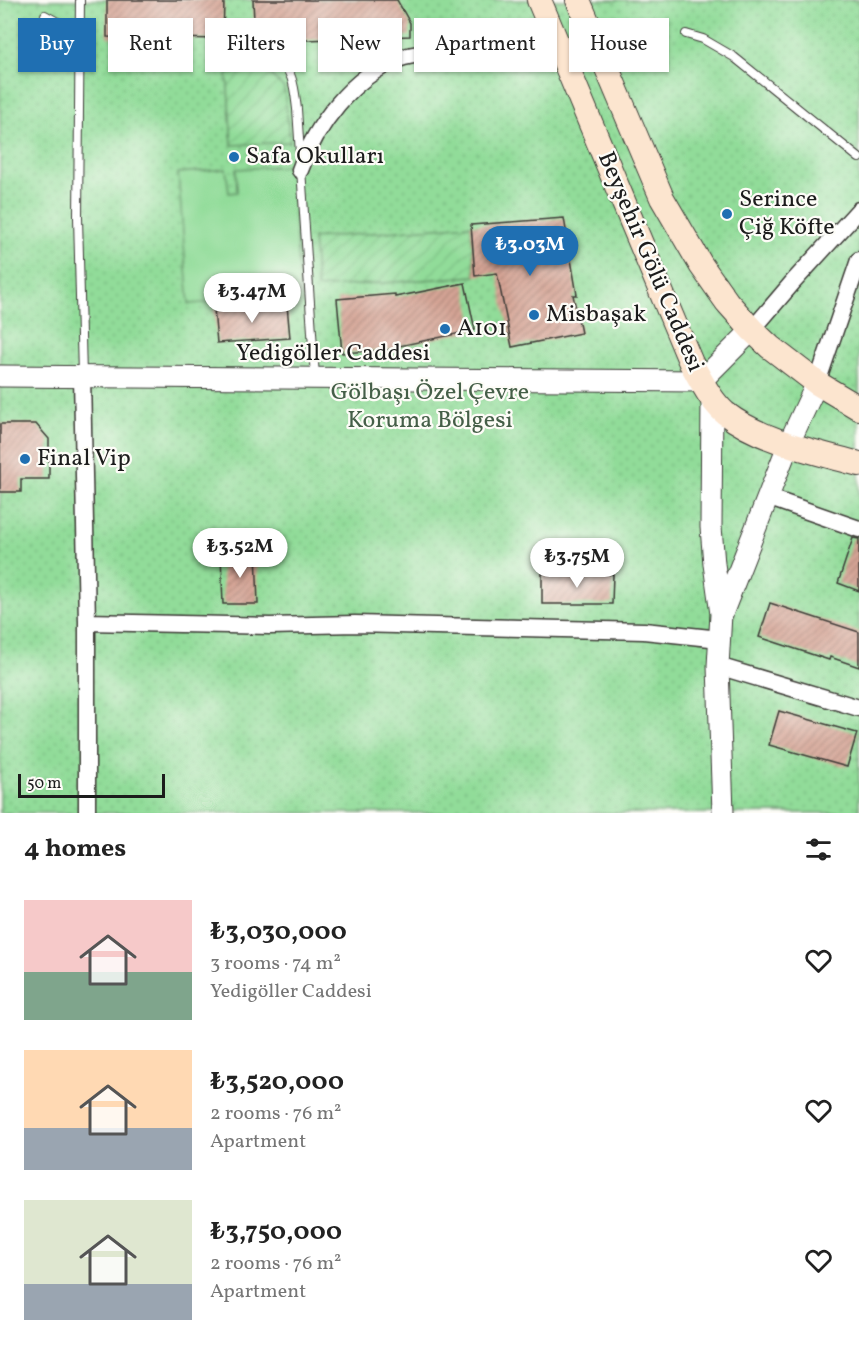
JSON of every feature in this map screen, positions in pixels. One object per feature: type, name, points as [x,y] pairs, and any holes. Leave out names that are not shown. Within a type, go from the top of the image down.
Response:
[{"type":"main road","name":"Beyşehir Gölü Caddesi","points":[[539,0],[691,363],[707,390],[725,412],[756,431],[859,464]]},
{"type":"main road","points":[[578,0],[662,198],[701,265],[727,302],[752,330],[797,369],[859,408]]},
{"type":"street","points":[[300,171],[314,139],[350,90],[398,59],[424,53],[560,50]]},
{"type":"street","points":[[723,813],[718,666],[721,614],[711,527],[707,390],[752,330],[859,210]]},
{"type":"street","points":[[721,614],[789,443],[817,383],[859,260]]},
{"type":"street","name":"Yedigöller Caddesi","points":[[0,376],[315,380],[707,390]]},
{"type":"street","points":[[82,377],[87,622],[87,813]]},
{"type":"street","points":[[767,497],[859,529]]},
{"type":"street","points":[[87,622],[270,626],[355,624],[644,631],[720,639]]},
{"type":"street","points":[[718,666],[859,708]]},
{"type":"lane","points":[[80,0],[80,18]]},
{"type":"lane","points":[[45,15],[51,18]]},
{"type":"lane","points":[[686,34],[703,39],[734,57],[859,158]]},
{"type":"lane","points":[[80,72],[78,217],[82,377]]},
{"type":"lane","points":[[288,72],[297,109],[315,380]]},
{"type":"green space","name":"Gölbaşı Özel Çevre Koruma Bölgesi","points":[[0,0],[859,0],[859,813],[0,813]]},
{"type":"green space","points":[[268,72],[284,88],[290,142],[232,145],[227,74]]},
{"type":"green space","points":[[291,166],[300,296],[189,304],[178,173],[226,169],[229,193],[237,192],[236,169]]},
{"type":"green space","points":[[471,225],[475,276],[317,288],[313,238]]},
{"type":"building","points":[[107,0],[224,0],[224,18],[205,18],[205,39],[193,38],[193,18],[108,18],[107,37]]},
{"type":"building","points":[[253,0],[397,0],[410,23],[410,36],[402,36],[402,18],[318,18],[318,40],[306,40],[306,18],[254,18]]},
{"type":"building","points":[[564,218],[577,295],[573,295],[581,333],[512,347],[497,273],[475,276],[471,225]]},
{"type":"building","points":[[465,283],[475,330],[399,346],[399,349],[342,353],[337,299],[395,294],[395,297]]},
{"type":"building","points":[[287,305],[290,338],[217,343],[214,309]]},
{"type":"building","name":"Final Vip","points":[[0,424],[36,424],[49,439],[49,479],[21,479],[21,492],[0,492]]},
{"type":"building","points":[[853,538],[859,539],[859,591],[838,583]]},
{"type":"building","points":[[233,552],[256,552],[258,604],[223,604],[221,556],[233,556]]},
{"type":"building","points":[[542,573],[613,574],[612,604],[542,604]]},
{"type":"building","points":[[770,603],[859,632],[859,667],[830,657],[829,660],[759,637]]},
{"type":"building","points":[[779,711],[857,733],[847,767],[769,745]]},
{"type":"place","name":"Safa Okulları","points":[[234,157]]},
{"type":"place","name":"Serince Çiğ Köfte","points":[[727,214]]},
{"type":"place","name":"Misbaşak","points":[[534,315]]},
{"type":"place","name":"A101","points":[[445,329]]},
{"type":"place","name":"Final Vip","points":[[25,459]]}]
